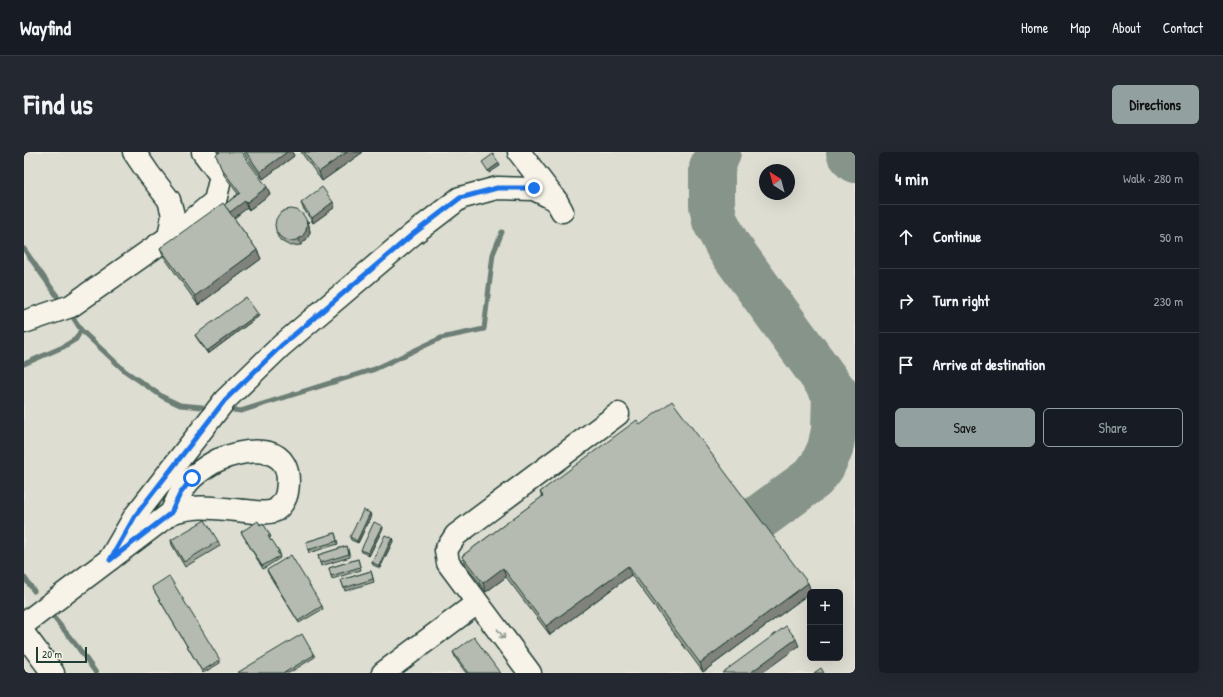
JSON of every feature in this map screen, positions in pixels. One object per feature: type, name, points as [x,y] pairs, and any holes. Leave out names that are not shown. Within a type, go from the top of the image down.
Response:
[{"type":"street","points":[[134,152],[169,200],[173,215],[168,237]]},
{"type":"street","points":[[24,322],[71,306],[168,237],[215,201],[221,176],[202,152]]},
{"type":"street","points":[[110,560],[135,516],[225,400],[281,346],[413,234],[460,198],[497,188],[534,188],[559,205],[519,152]]},
{"type":"street","points":[[530,673],[448,563],[446,550],[456,535],[618,414]]},
{"type":"street","points":[[24,624],[171,513],[185,508],[210,507],[262,512],[274,511],[281,505],[287,495],[289,478],[285,465],[277,456],[261,451],[241,453],[217,461],[192,478],[180,494],[171,513]]},
{"type":"street","points":[[383,673],[477,603]]},
{"type":"street","points":[[24,634],[53,673]]},
{"type":"shaded area","points":[[24,152],[855,152],[855,673],[24,673]]},
{"type":"building","points":[[220,152],[241,152],[267,187],[246,203],[245,201],[230,212],[224,205],[240,193],[221,168],[216,155]]},
{"type":"building","points":[[246,152],[287,152],[260,172]]},
{"type":"building","points":[[304,152],[347,152],[319,172]]},
{"type":"building","points":[[493,154],[499,163],[488,171],[482,162]]},
{"type":"building","points":[[322,187],[333,202],[312,218],[301,203]]},
{"type":"building","points":[[223,203],[257,250],[195,296],[160,248]]},
{"type":"building","points":[[288,209],[294,209],[303,213],[307,225],[303,237],[294,241],[288,241],[279,237],[275,228],[275,222],[279,213]]},
{"type":"building","points":[[246,297],[258,314],[207,351],[195,335]]},
{"type":"building","points":[[672,401],[808,583],[700,663],[628,566],[546,626],[503,568],[483,583],[462,556],[543,496],[540,492],[565,473],[637,420],[640,425]]},
{"type":"building","points":[[363,510],[370,513],[357,541],[350,537]]},
{"type":"building","points":[[205,520],[218,541],[184,562],[171,540]]},
{"type":"building","points":[[258,521],[260,525],[263,523],[270,535],[268,536],[279,551],[277,552],[280,556],[262,566],[241,532]]},
{"type":"building","points":[[374,522],[382,526],[368,553],[361,550]]},
{"type":"building","points":[[335,533],[337,541],[308,550],[306,542]]},
{"type":"building","points":[[385,535],[392,538],[379,566],[372,562]]},
{"type":"building","points":[[347,546],[349,554],[320,563],[318,555]]},
{"type":"building","points":[[291,555],[322,606],[298,621],[267,570]]},
{"type":"building","points":[[358,559],[360,567],[331,576],[329,568]]},
{"type":"building","points":[[371,571],[373,579],[344,588],[341,580]]},
{"type":"building","points":[[169,576],[220,660],[202,671],[152,587]]},
{"type":"building","points":[[786,626],[796,639],[750,673],[722,673]]},
{"type":"building","points":[[302,634],[314,655],[284,673],[237,673]]},
{"type":"building","points":[[474,637],[500,673],[468,673],[453,652]]},
{"type":"building","points":[[821,668],[824,673],[814,673]]},
{"type":"waterway","points":[[233,410],[241,411],[375,369],[441,338],[484,329],[493,254],[502,232]]},
{"type":"waterway","points":[[24,249],[57,296]]},
{"type":"waterway","points":[[74,319],[81,330],[125,371],[163,397],[180,405],[202,407]]},
{"type":"waterway","points":[[24,364],[63,347],[76,339],[81,330]]},
{"type":"waterway","points":[[24,577],[34,591]]},
{"type":"waterway","points":[[55,619],[96,673]]},
{"type":"taxiway","points":[[718,152],[712,168],[712,206],[715,221],[728,246],[843,404],[855,413]]},
{"type":"taxiway","points":[[849,152],[855,160]]},
{"type":"taxiway","points":[[756,520],[813,478],[822,466],[830,449],[834,430],[835,393]]},
{"type":"route","points":[[192,478],[180,494],[171,513],[110,560],[135,516],[225,400],[281,346],[413,234],[460,198],[497,188],[534,188]]}]
